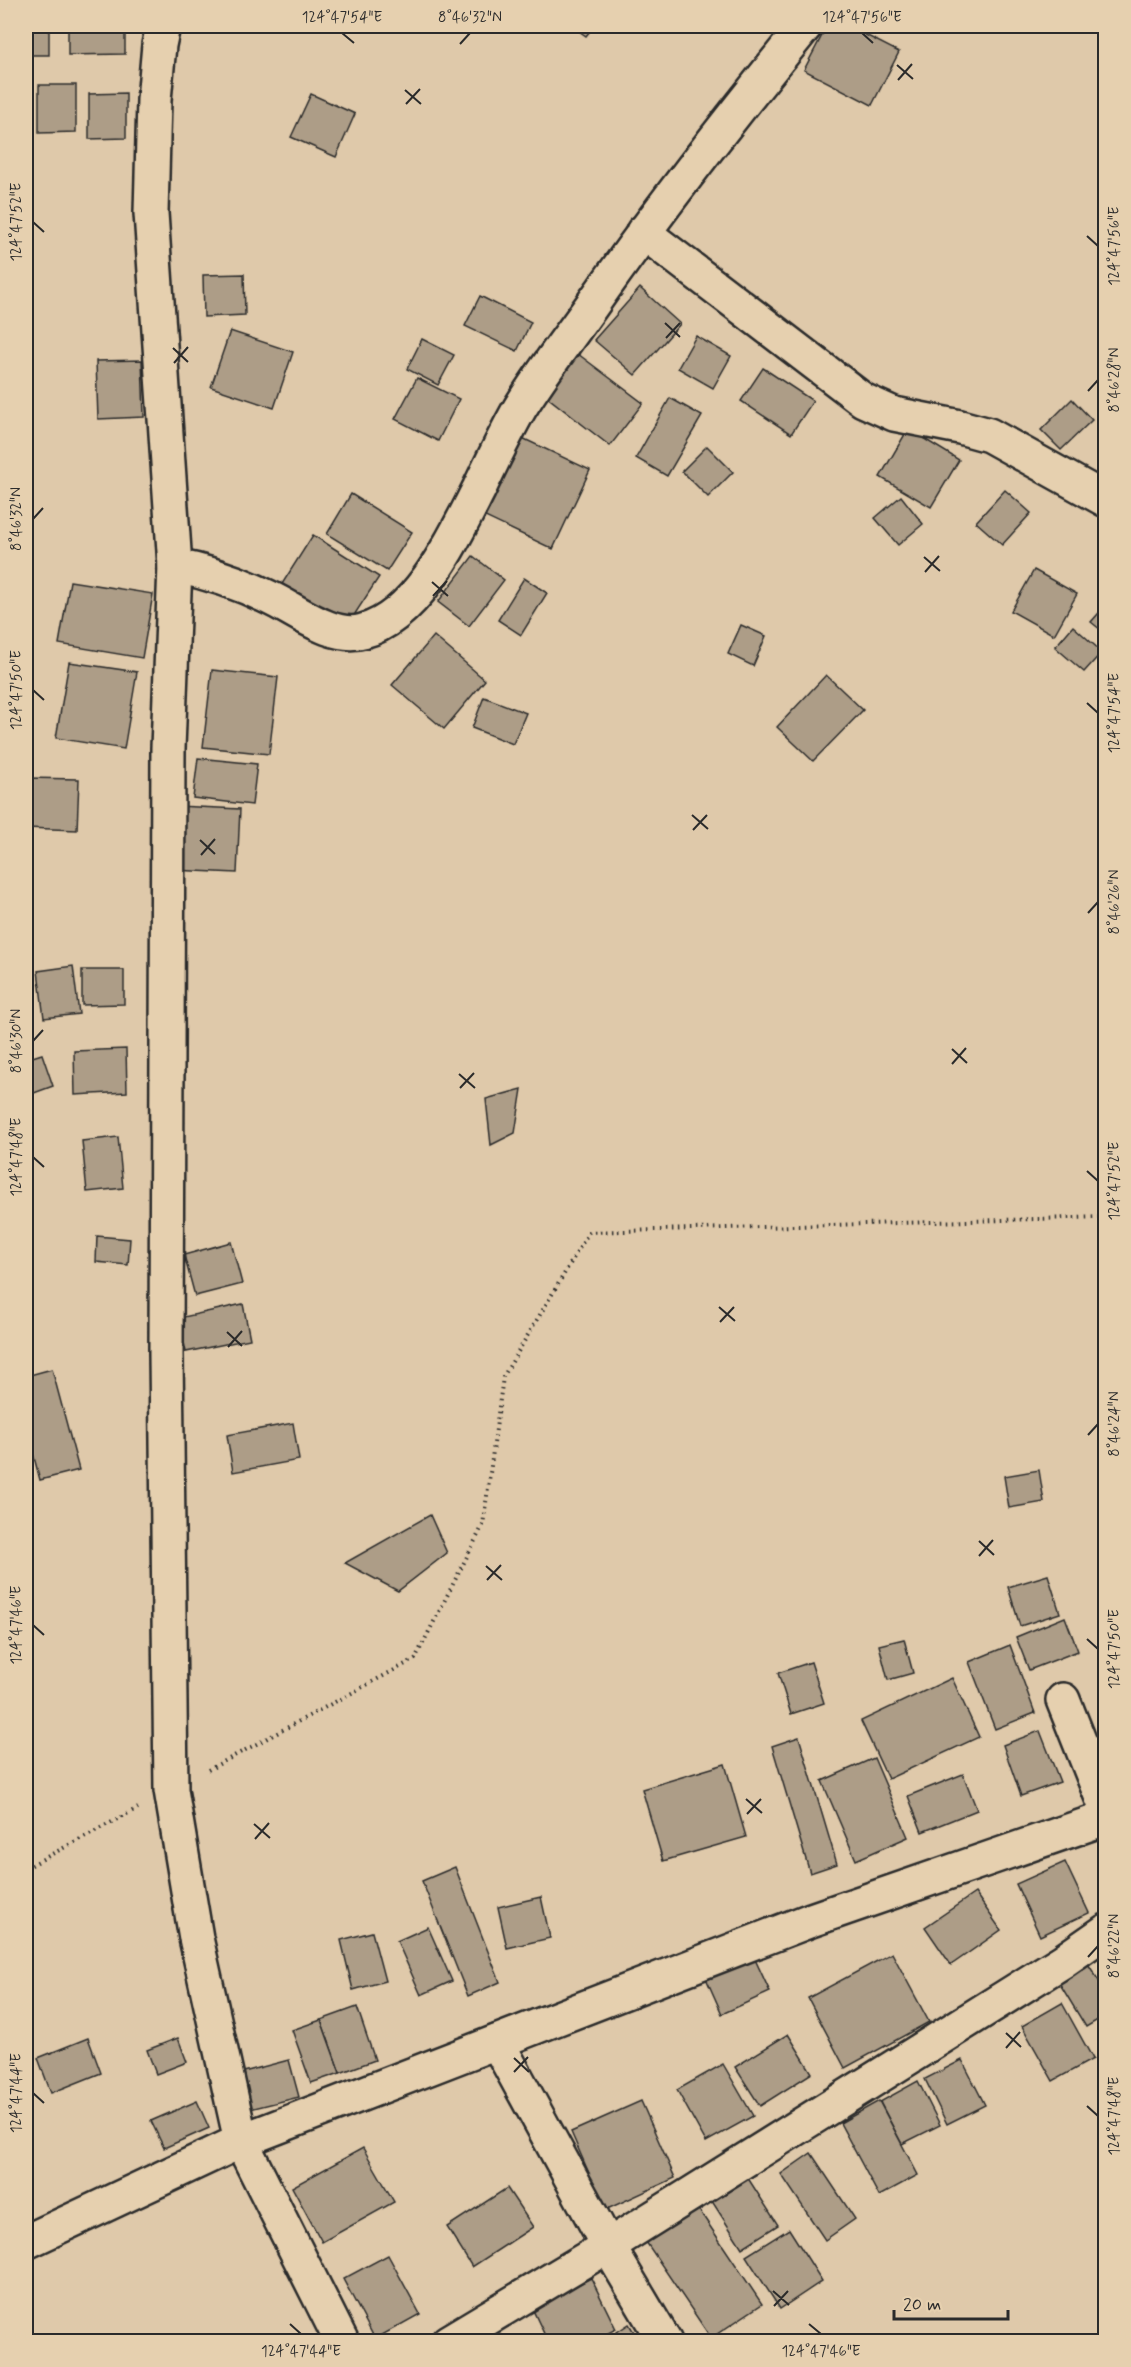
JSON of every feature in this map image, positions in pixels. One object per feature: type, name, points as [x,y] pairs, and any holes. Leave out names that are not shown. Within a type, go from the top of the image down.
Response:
[{"type":"street","points":[[163,26],[154,100],[151,213],[175,566],[168,748],[166,1319],[171,1790],[196,1938],[241,2141],[342,2342]]},
{"type":"street","points":[[175,566],[201,571],[238,584],[271,598],[329,629],[361,632],[384,623],[417,594],[453,539],[520,409],[643,232],[713,139],[805,26]]},
{"type":"street","points":[[643,232],[863,400],[894,414],[989,435],[1106,501]]},
{"type":"street","points":[[1063,1700],[1106,1809]]},
{"type":"street","points":[[26,2242],[241,2141],[811,1920],[1106,1818]]},
{"type":"street","points":[[448,2342],[608,2246],[1063,1961],[1106,1931]]},
{"type":"street","points":[[497,2042],[608,2246],[665,2342]]},
{"type":"path","points":[[26,1868],[415,1659],[483,1525],[503,1377],[589,1233],[1106,1217]]},
{"type":"building","points":[[26,26],[49,26],[49,55],[26,55]]},
{"type":"building","points":[[68,26],[125,26],[125,54],[68,55]]},
{"type":"building","points":[[572,26],[594,26],[586,36]]},
{"type":"building","points":[[827,26],[848,26],[899,52],[872,105],[804,70]]},
{"type":"building","points":[[39,85],[76,85],[76,132],[39,133]]},
{"type":"building","points":[[126,93],[126,138],[89,139],[89,94]]},
{"type":"building","points":[[311,94],[355,114],[336,157],[291,137]]},
{"type":"building","points":[[244,274],[245,315],[204,317],[203,275]]},
{"type":"building","points":[[640,288],[680,324],[635,375],[594,340]]},
{"type":"building","points":[[480,296],[531,322],[517,351],[465,326]]},
{"type":"building","points":[[230,331],[293,352],[274,408],[211,387]]},
{"type":"building","points":[[696,336],[731,356],[713,388],[678,368]]},
{"type":"building","points":[[422,339],[454,355],[438,385],[407,369]]},
{"type":"building","points":[[578,354],[643,403],[610,446],[546,396]]},
{"type":"building","points":[[142,360],[144,417],[98,419],[96,361]]},
{"type":"building","points":[[763,368],[813,401],[791,434],[741,401]]},
{"type":"building","points":[[417,378],[459,399],[438,441],[395,419]]},
{"type":"building","points":[[670,398],[702,416],[667,476],[636,458]]},
{"type":"building","points":[[1072,399],[1092,420],[1061,450],[1041,430]]},
{"type":"building","points":[[908,429],[959,460],[931,507],[880,477]]},
{"type":"building","points":[[518,436],[590,470],[553,549],[481,515]]},
{"type":"building","points":[[707,446],[733,472],[708,497],[682,471]]},
{"type":"building","points":[[1005,490],[1031,513],[1002,545],[976,522]]},
{"type":"building","points":[[351,494],[412,532],[387,571],[327,534]]},
{"type":"building","points":[[901,496],[923,524],[898,545],[875,518]]},
{"type":"building","points":[[313,535],[379,577],[347,626],[282,584]]},
{"type":"building","points":[[473,556],[504,580],[469,626],[438,602]]},
{"type":"building","points":[[1034,570],[1077,594],[1054,635],[1011,611]]},
{"type":"building","points":[[524,578],[547,593],[521,635],[498,620]]},
{"type":"building","points":[[70,581],[153,594],[142,658],[59,644]]},
{"type":"building","points":[[1106,605],[1106,634],[1091,622]]},
{"type":"building","points":[[741,625],[766,636],[753,666],[728,654]]},
{"type":"building","points":[[1073,626],[1102,652],[1084,672],[1055,647]]},
{"type":"building","points":[[434,636],[485,680],[444,729],[392,685]]},
{"type":"building","points":[[69,662],[137,672],[124,749],[56,738]]},
{"type":"building","points":[[212,670],[278,677],[269,754],[203,747]]},
{"type":"building","points":[[826,675],[863,710],[813,761],[777,727]]},
{"type":"building","points":[[484,697],[526,713],[513,744],[472,728]]},
{"type":"building","points":[[198,758],[257,764],[252,805],[193,798]]},
{"type":"building","points":[[26,778],[79,779],[77,830],[26,828]]},
{"type":"building","points":[[176,806],[240,809],[237,873],[173,870]]},
{"type":"building","points":[[73,966],[79,1014],[44,1018],[38,971]]},
{"type":"building","points":[[82,970],[124,970],[124,1004],[82,1005]]},
{"type":"building","points":[[126,1049],[127,1092],[75,1095],[74,1051]]},
{"type":"building","points":[[42,1054],[53,1086],[26,1096],[26,1059]]},
{"type":"building","points":[[522,1089],[515,1133],[491,1145],[486,1099]]},
{"type":"building","points":[[118,1137],[123,1188],[87,1192],[82,1141]]},
{"type":"building","points":[[97,1236],[130,1239],[128,1265],[96,1262]]},
{"type":"building","points":[[231,1242],[242,1284],[195,1296],[184,1255]]},
{"type":"building","points":[[243,1304],[250,1339],[186,1352],[179,1318]]},
{"type":"building","points":[[52,1369],[79,1470],[40,1480],[26,1427],[26,1376]]},
{"type":"building","points":[[293,1423],[299,1460],[233,1472],[227,1435]]},
{"type":"building","points":[[1039,1470],[1044,1502],[1009,1508],[1004,1476]]},
{"type":"building","points":[[430,1515],[447,1553],[398,1591],[345,1563]]},
{"type":"building","points":[[1048,1575],[1060,1613],[1020,1626],[1008,1587]]},
{"type":"building","points":[[1065,1617],[1078,1651],[1029,1670],[1016,1637]]},
{"type":"building","points":[[904,1639],[913,1673],[888,1680],[879,1645]]},
{"type":"building","points":[[1010,1645],[1035,1713],[995,1729],[969,1662]]},
{"type":"building","points":[[811,1662],[824,1703],[791,1714],[778,1673]]},
{"type":"building","points":[[952,1678],[979,1737],[888,1779],[861,1721]]},
{"type":"building","points":[[1040,1731],[1060,1782],[1021,1796],[1003,1745]]},
{"type":"building","points":[[799,1737],[837,1864],[810,1873],[772,1746]]},
{"type":"building","points":[[874,1758],[908,1837],[856,1860],[822,1781]]},
{"type":"building","points":[[725,1764],[746,1837],[663,1861],[642,1789]]},
{"type":"building","points":[[963,1774],[977,1810],[922,1832],[908,1796]]},
{"type":"building","points":[[1065,1862],[1089,1913],[1040,1936],[1016,1884]]},
{"type":"building","points":[[455,1867],[500,1982],[468,1996],[422,1881]]},
{"type":"building","points":[[975,1893],[1001,1930],[951,1965],[925,1927]]},
{"type":"building","points":[[541,1897],[550,1938],[507,1948],[498,1907]]},
{"type":"building","points":[[428,1927],[452,1981],[421,1995],[397,1941]]},
{"type":"building","points":[[372,1932],[385,1981],[353,1990],[341,1940]]},
{"type":"building","points":[[892,1953],[929,2022],[845,2068],[808,1998]]},
{"type":"building","points":[[753,1955],[770,1992],[722,2014],[705,1976]]},
{"type":"building","points":[[1085,1959],[1106,1992],[1106,2015],[1086,2027],[1055,1976]]},
{"type":"building","points":[[1062,2003],[1093,2059],[1053,2081],[1022,2026]]},
{"type":"building","points":[[357,2007],[375,2060],[340,2073],[321,2020]]},
{"type":"building","points":[[321,2020],[340,2073],[311,2083],[292,2030]]},
{"type":"building","points":[[788,2034],[812,2073],[760,2106],[735,2067]]},
{"type":"building","points":[[88,2038],[101,2073],[51,2093],[38,2058]]},
{"type":"building","points":[[178,2038],[187,2062],[156,2074],[147,2050]]},
{"type":"building","points":[[289,2060],[299,2097],[246,2110],[236,2074]]},
{"type":"building","points":[[962,2060],[985,2105],[947,2124],[925,2079]]},
{"type":"building","points":[[723,2064],[753,2116],[706,2142],[677,2090]]},
{"type":"building","points":[[918,2081],[940,2125],[902,2144],[880,2102]]},
{"type":"building","points":[[197,2101],[209,2128],[164,2148],[151,2121]]},
{"type":"building","points":[[641,2101],[675,2178],[605,2210],[571,2132]]},
{"type":"building","points":[[879,2101],[918,2175],[879,2196],[840,2123]]},
{"type":"building","points":[[363,2148],[394,2202],[322,2242],[292,2187]]},
{"type":"building","points":[[811,2153],[855,2219],[825,2240],[781,2174]]},
{"type":"building","points":[[744,2172],[778,2225],[742,2248],[708,2195]]},
{"type":"building","points":[[507,2188],[533,2227],[472,2267],[447,2227]]},
{"type":"building","points":[[695,2204],[762,2304],[711,2338],[644,2239]]},
{"type":"building","points":[[789,2229],[822,2281],[780,2309],[746,2256]]},
{"type":"building","points":[[388,2255],[420,2314],[375,2339],[343,2279]]},
{"type":"building","points":[[591,2278],[616,2329],[591,2342],[548,2342],[532,2308]]},
{"type":"building","points":[[629,2324],[640,2342],[602,2342]]}]
